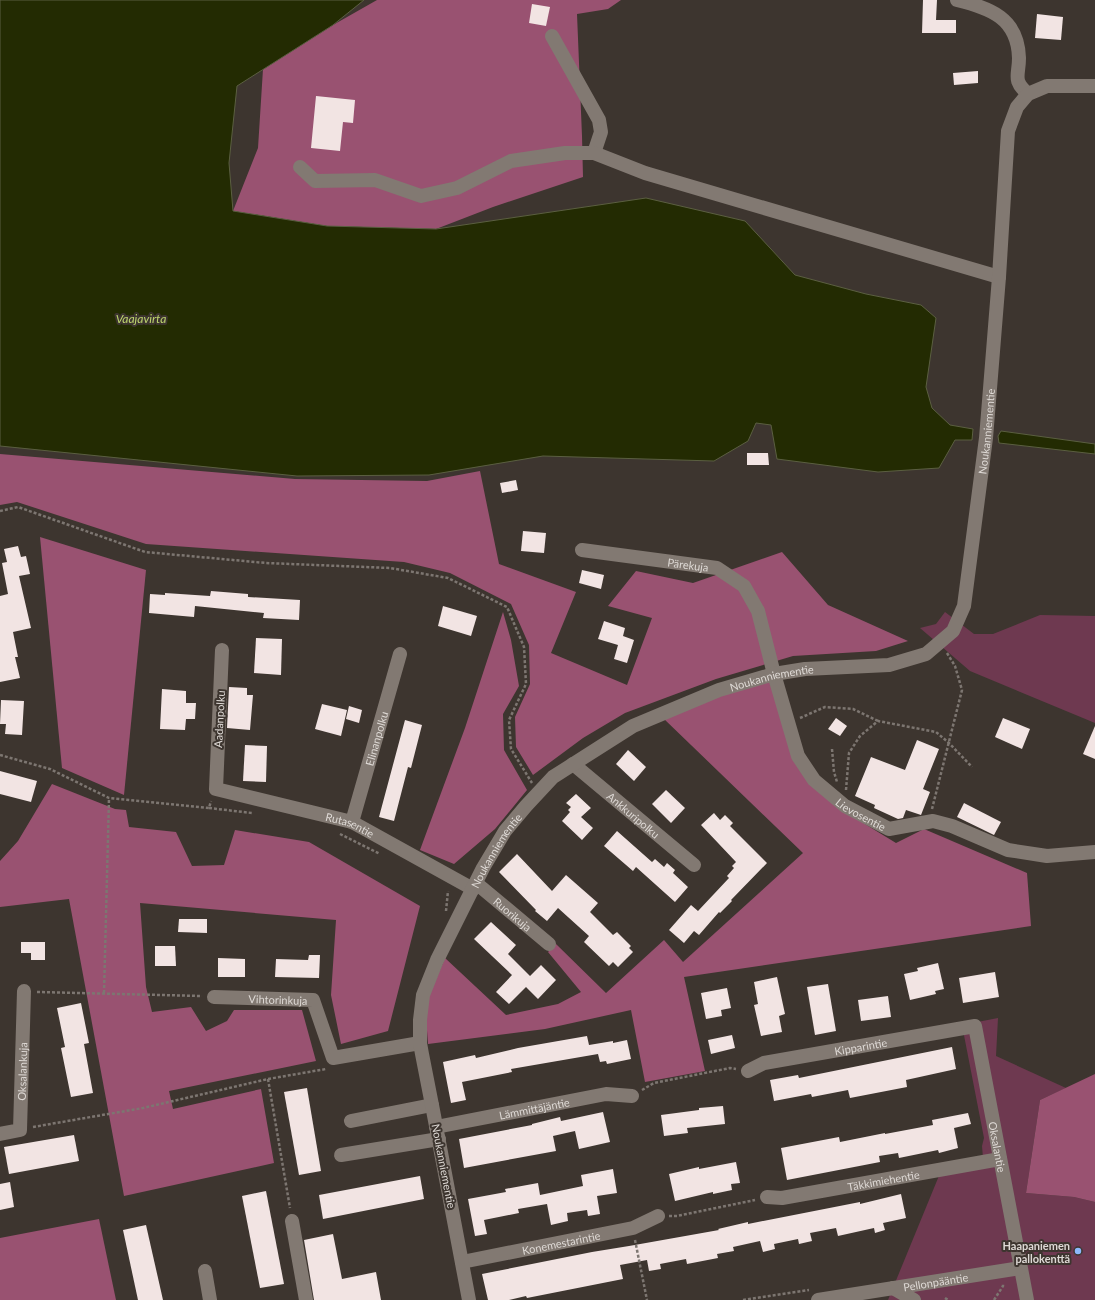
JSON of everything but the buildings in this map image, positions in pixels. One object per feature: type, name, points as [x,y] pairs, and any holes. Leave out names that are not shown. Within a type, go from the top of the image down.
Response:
[{"type":"street","points":[[957,0],[992,11],[1004,19],[1012,29],[1019,57],[1018,82],[1021,88],[1028,94]]},
{"type":"street","points":[[552,36],[599,120],[601,132],[594,153]]},
{"type":"street","name":"Noukanniementie","points":[[469,1300],[420,1043],[420,1020],[423,995],[437,960],[474,886],[505,831],[553,777],[633,726],[719,690],[774,674],[805,669],[889,665],[926,654],[953,631],[964,606],[986,438],[999,277],[1008,131],[1017,107],[1028,94],[1047,86],[1095,86]]},
{"type":"street","points":[[300,167],[315,181],[375,180],[421,196],[457,188],[511,161],[565,154],[594,153],[652,175],[999,277]]},
{"type":"street","name":"Pärekuja","points":[[582,550],[717,568],[744,586],[758,611],[774,674]]},
{"type":"street","name":"Aadanpolku","points":[[216,789],[222,650]]},
{"type":"street","name":"Elinanpolku","points":[[352,822],[400,654]]},
{"type":"street","name":"Lievosentie","points":[[774,674],[798,756],[814,780],[845,806],[889,829],[933,821],[952,826],[1008,850],[1047,856],[1095,852]]},
{"type":"street","name":"Ankkuripolku","points":[[573,764],[694,865]]},
{"type":"street","name":"Rutasentie","points":[[216,789],[352,822],[474,886]]},
{"type":"street","name":"Ruorikuja","points":[[474,886],[549,944]]},
{"type":"street","name":"Oksalankuja","points":[[20,1130],[24,991]]},
{"type":"street","name":"Vihtorinkuja","points":[[214,997],[314,1000],[333,1058],[420,1043]]},
{"type":"street","name":"Kipparintie","points":[[748,1072],[764,1063],[975,1026]]},
{"type":"street","name":"Oksalantie","points":[[975,1026],[1020,1268]]},
{"type":"street","name":"Lämmittäjäntie","points":[[341,1155],[606,1094],[632,1096]]},
{"type":"street","points":[[351,1120],[432,1105]]},
{"type":"street","points":[[0,1134],[20,1130]]},
{"type":"street","name":"Täkkimiehentie","points":[[767,1197],[782,1198],[1000,1159]]},
{"type":"street","name":"Konemestarintie","points":[[462,1262],[633,1228],[658,1216]]},
{"type":"street","points":[[292,1221],[306,1300]]},
{"type":"street","points":[[1020,1268],[1027,1300]]},
{"type":"street","name":"Pellonpääntie","points":[[818,1300],[844,1298],[893,1288],[1020,1268]]},
{"type":"street","points":[[205,1270],[210,1300]]},
{"type":"street","points":[[893,1288],[914,1300]]},
{"type":"path","points":[[0,511],[18,507],[145,552],[266,563],[390,568],[448,578],[507,607],[524,647],[526,684],[510,720],[511,749],[538,793]]},
{"type":"path","points":[[933,821],[932,806],[962,690],[955,666],[940,643]]},
{"type":"path","points":[[788,724],[824,707],[853,709],[878,721],[936,732],[972,767]]},
{"type":"path","points":[[845,806],[848,753],[860,736],[878,721]]},
{"type":"path","points":[[832,749],[834,772],[838,785]]},
{"type":"path","points":[[0,755],[50,769],[109,798],[259,813]]},
{"type":"path","points":[[208,808],[216,789]]},
{"type":"path","points":[[104,993],[109,798]]},
{"type":"path","points":[[339,834],[380,854]]},
{"type":"path","points":[[442,887],[448,891],[446,915]]},
{"type":"path","points":[[24,991],[214,997]]},
{"type":"path","points":[[632,1096],[654,1083],[730,1068],[748,1072]]},
{"type":"path","points":[[20,1130],[143,1108],[292,1074]]},
{"type":"path","points":[[268,1079],[292,1221]]},
{"type":"path","points":[[658,1216],[677,1216],[767,1197]]},
{"type":"path","points":[[633,1228],[647,1300]]},
{"type":"shaded area","points":[[377,0],[621,0],[608,9],[577,14],[583,177],[493,207],[436,229],[327,226],[233,211],[258,148],[263,69],[333,25]]},
{"type":"shaded area","points":[[0,454],[295,479],[427,481],[480,471],[499,564],[576,592],[551,653],[627,685],[652,618],[608,606],[636,571],[693,583],[782,552],[828,605],[908,641],[876,651],[793,656],[716,679],[625,713],[583,738],[533,775],[516,747],[515,717],[530,684],[529,645],[511,604],[450,573],[404,562],[146,544],[17,502],[0,505]]},
{"type":"shaded area","points":[[40,537],[146,570],[124,795],[62,768]]},
{"type":"shaded area","points":[[503,612],[511,640],[519,686],[503,714],[504,750],[527,790],[495,829],[454,864],[420,850],[465,728]]},
{"type":"shaded area","points":[[945,612],[974,634],[993,634],[1040,615],[1095,616],[1095,723],[970,671],[920,628],[936,624]]},
{"type":"shaded area","points":[[769,680],[795,759],[842,810],[896,843],[924,829],[1027,873],[1031,926],[684,977],[705,1071],[645,1082],[631,1010],[545,1029],[428,1044],[426,1017],[429,996],[445,958],[506,1015],[558,1004],[581,992],[548,952],[556,944],[606,993],[664,940],[683,962],[803,853],[663,718],[721,694]]},
{"type":"shaded area","points":[[52,784],[115,809],[126,810],[129,827],[176,832],[192,866],[224,865],[235,830],[309,842],[420,906],[388,1031],[341,1044],[331,995],[336,920],[140,903],[146,987],[152,1012],[191,1007],[206,1031],[227,1021],[234,1010],[302,1010],[316,1061],[169,1091],[173,1109],[261,1089],[274,1163],[124,1196],[69,899],[0,907],[0,861],[18,841]]},
{"type":"shaded area","points":[[998,1018],[996,1056],[1066,1088],[1040,1100],[1026,1193],[1074,1197],[1095,1202],[1095,1300],[888,1300],[943,1166],[983,1158],[982,1146],[984,1138],[962,1025]]},
{"type":"shaded area","points":[[1095,1074],[1095,1202],[1074,1197],[1026,1193],[1040,1100]]},
{"type":"shaded area","points":[[99,1219],[116,1300],[0,1300],[0,1238]]},
{"type":"water","name":"Vaajavirta","points":[[0,0],[364,0],[333,25],[237,86],[229,163],[233,211],[327,226],[436,229],[646,198],[745,221],[795,275],[866,294],[921,305],[936,318],[926,387],[932,408],[950,425],[973,429],[972,440],[955,440],[939,468],[878,472],[777,459],[771,425],[756,423],[748,441],[714,461],[543,456],[429,475],[297,476],[0,446]]},
{"type":"water","points":[[1001,431],[1095,444],[1095,454],[999,443],[998,436]]},
{"type":"place","name":"Haapaniemen pallokenttä","points":[[1078,1251]]}]
